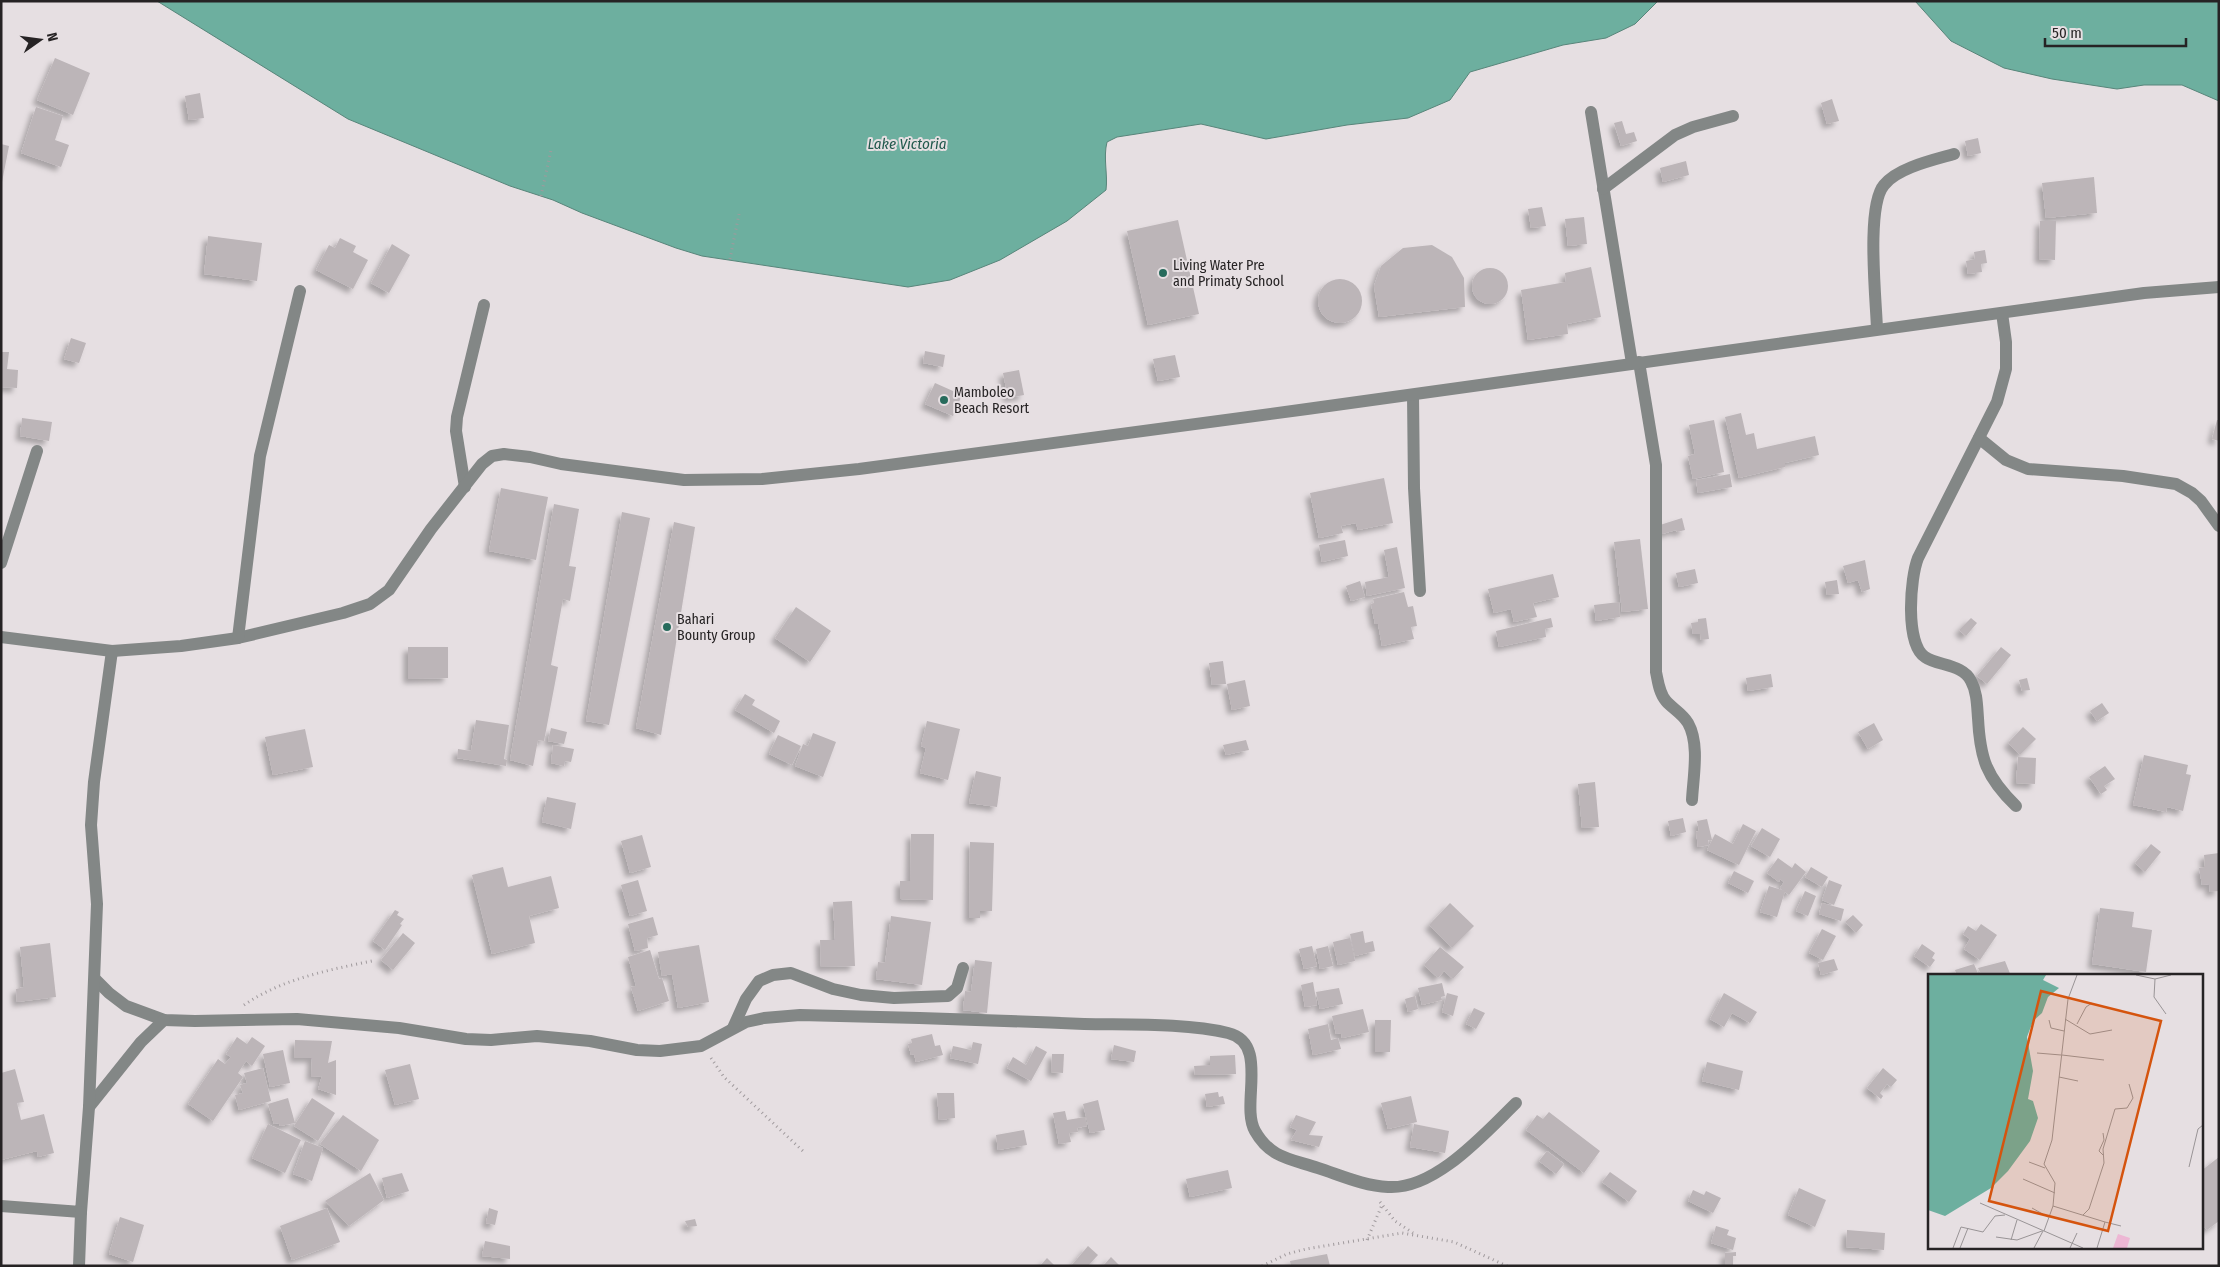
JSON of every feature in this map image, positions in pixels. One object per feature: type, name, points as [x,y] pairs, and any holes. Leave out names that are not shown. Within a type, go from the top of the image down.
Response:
[{"type":"street","points":[[1591,112],[1603,189],[1656,466],[1656,672],[1658,685],[1666,701],[1681,713],[1689,724],[1694,745],[1692,800]]},
{"type":"street","points":[[1603,189],[1675,135],[1693,127],[1733,116]]},
{"type":"street","points":[[1877,329],[1874,232],[1880,191],[1892,177],[1922,164],[1954,154]]},
{"type":"street","points":[[1,637],[112,651],[180,646],[238,638],[343,613],[370,604],[389,590],[431,529],[487,460],[492,456],[504,454],[530,457],[561,464],[684,480],[762,479],[879,466],[2144,293],[2219,286]]},
{"type":"street","points":[[238,638],[260,456],[300,290]]},
{"type":"street","points":[[465,486],[456,431],[457,417],[484,306]]},
{"type":"street","points":[[2002,313],[2006,342],[2006,370],[1997,402],[1914,567],[1911,594],[1914,640],[1918,651],[1924,657],[1958,669],[1970,678],[1976,696],[1979,739],[1985,767],[1998,787],[2016,806]]},
{"type":"street","points":[[1413,394],[1414,488],[1420,592]]},
{"type":"street","points":[[1979,438],[2006,460],[2028,469],[2123,476],[2176,484],[2192,493],[2201,501],[2219,526]]},
{"type":"street","points":[[1,563],[37,451]]},
{"type":"street","points":[[79,1266],[95,979],[97,904],[91,825],[94,782],[112,651]]},
{"type":"street","points":[[733,1028],[746,999],[759,981],[773,975],[791,973],[833,989],[861,995],[894,998],[948,996],[957,988],[963,968]]},
{"type":"street","points":[[95,979],[126,1006],[164,1020],[297,1019],[339,1021],[466,1039],[491,1040],[537,1036],[660,1051],[705,1044],[733,1028],[764,1018],[800,1016],[1169,1027],[1230,1033],[1241,1039],[1249,1052],[1253,1076],[1250,1106],[1253,1128],[1264,1146],[1284,1158],[1366,1183],[1396,1187],[1419,1182],[1455,1159],[1516,1103]]},
{"type":"street","points":[[89,1107],[141,1042],[164,1020]]},
{"type":"street","points":[[1,1206],[81,1212]]},
{"type":"path","points":[[541,196],[551,150]]},
{"type":"path","points":[[730,259],[739,214]]},
{"type":"path","points":[[221,1020],[271,989],[307,976],[372,961]]},
{"type":"path","points":[[705,1044],[712,1061],[724,1077],[805,1153]]},
{"type":"path","points":[[1366,1183],[1395,1220],[1413,1234]]},
{"type":"path","points":[[1367,1240],[1382,1205]]},
{"type":"path","points":[[1262,1266],[1287,1254],[1402,1233],[1454,1242],[1507,1266]]},
{"type":"water","name":"Lake Victoria","points":[[157,1],[1658,1],[1635,24],[1606,38],[1563,45],[1470,72],[1450,100],[1408,118],[1347,125],[1266,139],[1201,124],[1117,137],[1107,142],[1105,154],[1106,190],[1067,221],[1000,260],[950,280],[908,287],[702,256],[582,213],[553,200],[510,186],[348,119]]},
{"type":"water","points":[[1915,1],[2219,1],[2219,101],[2182,85],[2144,85],[2117,89],[2052,79],[2004,68],[1951,41]]},
{"type":"building","points":[[55,58],[90,73],[73,115],[37,100]]},
{"type":"building","points":[[200,93],[204,118],[189,120],[185,96]]},
{"type":"building","points":[[1832,99],[1839,121],[1827,124],[1821,103]]},
{"type":"building","points":[[36,107],[63,116],[55,140],[69,145],[61,167],[21,153]]},
{"type":"building","points":[[1622,121],[1626,134],[1634,132],[1637,141],[1621,146],[1614,123]]},
{"type":"building","points":[[1978,138],[1981,153],[1968,156],[1965,141]]},
{"type":"building","points":[[1,144],[9,146],[2,182],[1,181]]},
{"type":"building","points":[[1686,161],[1689,175],[1663,182],[1660,168]]},
{"type":"building","points":[[2094,177],[2097,213],[2046,218],[2042,183]]},
{"type":"building","points":[[1542,207],[1546,226],[1531,228],[1528,209]]},
{"type":"building","points":[[1584,217],[1587,244],[1568,246],[1565,219]]},
{"type":"building","name":"Living Water Pre and Primaty School","points":[[1178,220],[1199,314],[1148,325],[1127,231]]},
{"type":"building","points":[[2040,221],[2056,221],[2055,260],[2039,259]]},
{"type":"building","points":[[208,236],[262,243],[257,281],[204,274]]},
{"type":"building","points":[[340,238],[356,246],[353,252],[368,260],[353,289],[316,270],[329,245],[335,248]]},
{"type":"building","points":[[392,244],[410,255],[389,293],[371,283]]},
{"type":"building","points":[[1432,245],[1452,257],[1464,278],[1465,307],[1379,317],[1374,286],[1381,266],[1403,248]]},
{"type":"building","points":[[1985,250],[1987,263],[1981,264],[1982,272],[1968,274],[1966,261],[1975,259],[1974,252]]},
{"type":"building","points":[[1591,267],[1601,317],[1567,324],[1568,334],[1528,340],[1521,290],[1566,282],[1565,273]]},
{"type":"building","points":[[1490,268],[1497,269],[1503,273],[1507,279],[1507,293],[1503,299],[1497,303],[1490,304],[1483,303],[1477,299],[1473,293],[1472,286],[1473,279],[1477,273],[1483,269]]},
{"type":"building","name":"Living Water Pre and Primaty School","points":[[1340,279],[1352,283],[1358,289],[1362,301],[1358,313],[1352,319],[1340,323],[1328,319],[1322,313],[1318,301],[1322,289],[1328,283]]},
{"type":"building","points":[[71,338],[86,343],[79,363],[64,359]]},
{"type":"building","name":"Mamboleo Beach Resort","points":[[925,351],[945,355],[943,367],[923,363]]},
{"type":"building","points":[[1,352],[9,352],[7,369],[18,370],[17,388],[1,387]]},
{"type":"building","points":[[1175,355],[1180,377],[1158,381],[1153,359]]},
{"type":"building","name":"Mamboleo Beach Resort","points":[[1019,370],[1024,395],[1008,398],[1003,373]]},
{"type":"building","name":"Mamboleo Beach Resort","points":[[935,383],[962,395],[953,416],[925,404]]},
{"type":"building","points":[[1741,413],[1746,435],[1754,433],[1757,449],[1815,436],[1819,455],[1785,463],[1785,467],[1739,478],[1725,417]]},
{"type":"building","points":[[22,418],[52,422],[49,441],[20,436]]},
{"type":"building","points":[[1714,420],[1724,472],[1693,479],[1688,456],[1695,454],[1689,425]]},
{"type":"building","points":[[2217,420],[2219,420],[2219,441],[2212,439]]},
{"type":"building","points":[[1730,474],[1732,487],[1698,493],[1696,480]]},
{"type":"building","points":[[1384,478],[1393,523],[1358,530],[1356,523],[1341,526],[1343,533],[1319,538],[1310,493]]},
{"type":"building","points":[[501,488],[548,497],[536,560],[489,551]]},
{"type":"building","points":[[554,504],[579,509],[569,566],[576,567],[570,601],[563,599],[551,665],[558,667],[544,741],[538,740],[533,766],[510,760]]},
{"type":"building","points":[[622,512],[650,518],[609,725],[586,721]]},
{"type":"building","points":[[1682,518],[1685,530],[1677,532],[1676,530],[1662,534],[1660,525]]},
{"type":"building","name":"Bahari Bounty Group","points":[[674,522],[695,527],[661,735],[636,728]]},
{"type":"building","points":[[1640,539],[1648,609],[1622,612],[1614,542]]},
{"type":"building","points":[[1345,540],[1348,556],[1322,562],[1319,545]]},
{"type":"building","points":[[1397,547],[1405,588],[1367,596],[1365,582],[1389,577],[1384,550]]},
{"type":"building","points":[[1865,560],[1870,589],[1862,592],[1858,580],[1848,583],[1843,566]]},
{"type":"building","points":[[1695,569],[1698,583],[1679,587],[1676,573]]},
{"type":"building","points":[[1553,574],[1559,597],[1533,603],[1537,617],[1514,622],[1511,609],[1494,613],[1488,589]]},
{"type":"building","points":[[1837,580],[1839,594],[1827,595],[1825,582]]},
{"type":"building","points":[[1360,581],[1365,597],[1351,601],[1346,586]]},
{"type":"building","points":[[1404,592],[1408,607],[1413,606],[1417,626],[1411,627],[1414,639],[1382,646],[1378,624],[1375,624],[1371,604],[1374,603],[1373,599]]},
{"type":"building","points":[[1619,602],[1620,617],[1596,621],[1594,605]]},
{"type":"building","points":[[796,607],[831,631],[810,662],[775,638]]},
{"type":"building","points":[[1551,618],[1553,627],[1545,629],[1546,637],[1499,647],[1496,631]]},
{"type":"building","points":[[1706,618],[1709,639],[1701,640],[1700,634],[1693,634],[1691,623],[1698,622],[1698,619]]},
{"type":"building","points":[[1971,618],[1977,623],[1966,636],[1959,630]]},
{"type":"building","points":[[408,647],[448,647],[448,678],[408,679]]},
{"type":"building","points":[[2001,647],[2011,655],[1987,684],[1977,676]]},
{"type":"building","points":[[1223,661],[1226,684],[1212,685],[1209,663]]},
{"type":"building","points":[[1771,674],[1773,687],[1748,691],[1746,678]]},
{"type":"building","points":[[2027,678],[2030,690],[2022,691],[2019,680]]},
{"type":"building","points":[[1245,680],[1250,706],[1232,710],[1227,684]]},
{"type":"building","points":[[745,694],[755,700],[752,705],[780,721],[774,733],[735,710]]},
{"type":"building","points":[[2102,703],[2109,713],[2097,721],[2090,711]]},
{"type":"building","points":[[476,720],[509,725],[504,759],[507,760],[506,766],[457,758],[458,749],[471,751]]},
{"type":"building","points":[[927,721],[960,729],[948,780],[920,773],[926,748],[921,746]]},
{"type":"building","points":[[1874,723],[1883,740],[1868,749],[1858,732]]},
{"type":"building","points":[[2023,727],[2036,739],[2020,755],[2008,743]]},
{"type":"building","points":[[551,728],[567,732],[564,744],[548,741]]},
{"type":"building","points":[[305,729],[313,767],[273,775],[265,737]]},
{"type":"building","points":[[813,733],[836,742],[823,777],[795,766],[803,744],[808,746]]},
{"type":"building","points":[[778,735],[801,746],[792,765],[769,754]]},
{"type":"building","points":[[1246,740],[1249,750],[1226,755],[1223,745]]},
{"type":"building","points":[[553,745],[574,749],[571,762],[565,761],[564,766],[551,763]]},
{"type":"building","points":[[2144,755],[2188,765],[2186,774],[2191,775],[2183,811],[2167,807],[2166,812],[2133,805]]},
{"type":"building","points":[[2018,757],[2036,758],[2035,784],[2016,783]]},
{"type":"building","points":[[2105,766],[2115,779],[2104,786],[2107,790],[2101,794],[2089,777]]},
{"type":"building","points":[[976,771],[1001,777],[997,807],[969,803]]},
{"type":"building","points":[[1595,782],[1599,827],[1582,828],[1578,784]]},
{"type":"building","points":[[547,797],[576,803],[571,829],[542,822]]},
{"type":"building","points":[[1683,818],[1686,832],[1671,836],[1668,821]]},
{"type":"building","points":[[1707,819],[1712,840],[1708,840],[1709,845],[1698,847],[1696,832],[1699,831],[1697,821]]},
{"type":"building","points":[[1743,824],[1756,831],[1739,865],[1707,850],[1715,834],[1733,844]]},
{"type":"building","points":[[1762,828],[1780,839],[1770,857],[1751,846]]},
{"type":"building","points":[[911,834],[934,834],[933,900],[900,899],[900,881],[910,881]]},
{"type":"building","points":[[642,835],[651,867],[630,873],[621,841]]},
{"type":"building","points":[[970,842],[994,843],[992,911],[980,911],[980,918],[969,918]]},
{"type":"building","points":[[2151,844],[2161,852],[2145,872],[2135,863]]},
{"type":"building","points":[[2219,853],[2219,891],[2210,892],[2209,884],[2202,885],[2199,868],[2205,867],[2204,855]]},
{"type":"building","points":[[1778,858],[1792,868],[1795,863],[1806,872],[1789,895],[1780,888],[1784,882],[1780,879],[1779,882],[1767,873]]},
{"type":"building","points":[[503,867],[508,887],[551,876],[559,908],[529,916],[535,943],[492,954],[472,875]]},
{"type":"building","points":[[1811,867],[1828,877],[1822,887],[1805,877]]},
{"type":"building","points":[[1734,871],[1754,881],[1748,893],[1728,883]]},
{"type":"building","points":[[638,880],[647,911],[630,916],[621,885]]},
{"type":"building","points":[[1829,880],[1842,885],[1834,905],[1822,900]]},
{"type":"building","points":[[1769,886],[1785,891],[1777,917],[1760,912]]},
{"type":"building","points":[[1805,891],[1816,896],[1808,916],[1796,911]]},
{"type":"building","points":[[852,901],[855,966],[821,967],[820,940],[835,940],[833,902]]},
{"type":"building","points":[[1450,903],[1474,926],[1452,948],[1429,925]]},
{"type":"building","points":[[1822,903],[1844,909],[1841,921],[1819,914]]},
{"type":"building","points":[[2100,908],[2134,912],[2132,927],[2152,930],[2146,972],[2092,964]]},
{"type":"building","points":[[395,910],[399,912],[397,915],[404,919],[385,950],[373,941]]},
{"type":"building","points":[[1853,915],[1863,925],[1856,933],[1845,922]]},
{"type":"building","points":[[891,916],[931,922],[922,985],[876,979],[878,962],[885,963]]},
{"type":"building","points":[[653,917],[658,935],[647,938],[648,948],[635,951],[628,924]]},
{"type":"building","points":[[1981,924],[1997,935],[1980,960],[1964,949],[1970,939],[1963,934],[1968,926],[1976,931]]},
{"type":"building","points":[[1822,929],[1836,936],[1823,960],[1809,953]]},
{"type":"building","points":[[1363,931],[1365,943],[1373,941],[1375,951],[1355,956],[1350,934]]},
{"type":"building","points":[[403,933],[415,943],[393,970],[381,960]]},
{"type":"building","points":[[1350,938],[1355,961],[1338,965],[1333,942]]},
{"type":"building","points":[[50,943],[56,997],[17,1002],[16,989],[24,987],[20,947]]},
{"type":"building","points":[[1922,944],[1935,953],[1932,958],[1935,960],[1930,967],[1914,956]]},
{"type":"building","points":[[699,945],[709,1002],[678,1008],[672,974],[662,976],[658,952]]},
{"type":"building","points":[[1312,946],[1317,966],[1304,969],[1299,949]]},
{"type":"building","points":[[1328,946],[1333,966],[1320,969],[1316,949]]},
{"type":"building","points":[[1440,947],[1464,967],[1453,979],[1444,971],[1438,978],[1424,965]]},
{"type":"building","points":[[650,950],[659,979],[662,978],[669,1001],[638,1011],[631,987],[636,986],[628,957]]},
{"type":"building","points":[[1834,959],[1838,970],[1821,975],[1818,963]]},
{"type":"building","points":[[975,960],[992,962],[987,1013],[963,1010],[965,991],[971,992]]},
{"type":"building","points":[[2005,961],[2010,974],[1981,974],[1978,968]]},
{"type":"building","points":[[1974,964],[1978,974],[1956,974],[1955,970]]},
{"type":"building","points":[[1313,982],[1317,1005],[1305,1007],[1301,985]]},
{"type":"building","points":[[1442,983],[1445,996],[1441,997],[1442,1000],[1422,1005],[1418,988]]},
{"type":"building","points":[[1339,988],[1343,1004],[1320,1009],[1316,992]]},
{"type":"building","points":[[1447,993],[1458,996],[1453,1016],[1442,1012]]},
{"type":"building","points":[[1724,993],[1757,1012],[1750,1023],[1732,1013],[1724,1027],[1710,1019]]},
{"type":"building","points":[[1415,996],[1418,1009],[1408,1012],[1405,999]]},
{"type":"building","points":[[1474,1008],[1485,1013],[1476,1029],[1466,1024]]},
{"type":"building","points":[[1363,1009],[1369,1032],[1342,1038],[1341,1033],[1336,1034],[1332,1016]]},
{"type":"building","points":[[1375,1020],[1391,1020],[1390,1052],[1375,1052]]},
{"type":"building","points":[[1328,1024],[1331,1040],[1338,1038],[1341,1049],[1313,1055],[1308,1029]]},
{"type":"building","points":[[932,1034],[935,1046],[940,1045],[943,1055],[916,1062],[914,1054],[911,1055],[908,1044],[912,1043],[911,1039]]},
{"type":"building","points":[[237,1037],[247,1044],[252,1037],[265,1046],[252,1066],[246,1061],[238,1073],[243,1077],[213,1121],[188,1104],[218,1059],[225,1064],[231,1057],[226,1054]]},
{"type":"building","points":[[295,1040],[332,1041],[328,1063],[336,1060],[336,1095],[318,1089],[322,1076],[311,1077],[312,1058],[294,1058]]},
{"type":"building","points":[[973,1042],[982,1044],[978,1064],[950,1058],[953,1046],[971,1050]]},
{"type":"building","points":[[1114,1045],[1136,1051],[1134,1062],[1111,1059]]},
{"type":"building","points":[[1036,1046],[1047,1052],[1031,1081],[1007,1068],[1013,1057],[1026,1065]]},
{"type":"building","points":[[283,1050],[290,1083],[270,1087],[263,1054]]},
{"type":"building","points":[[1052,1054],[1064,1054],[1063,1073],[1051,1072]]},
{"type":"building","points":[[1235,1055],[1236,1074],[1195,1075],[1194,1066],[1210,1065],[1210,1056]]},
{"type":"building","points":[[1707,1062],[1743,1071],[1739,1090],[1702,1081]]},
{"type":"building","points":[[410,1064],[419,1099],[395,1105],[385,1070]]},
{"type":"building","points":[[263,1068],[271,1101],[239,1110],[235,1095],[243,1093],[240,1085],[247,1083],[244,1073]]},
{"type":"building","points":[[1883,1068],[1897,1080],[1891,1087],[1887,1084],[1880,1093],[1883,1096],[1881,1099],[1867,1088]]},
{"type":"building","points":[[15,1069],[24,1102],[17,1103],[21,1120],[44,1114],[54,1153],[38,1157],[37,1151],[1,1160],[1,1073]]},
{"type":"building","points":[[1218,1092],[1219,1097],[1223,1096],[1225,1104],[1207,1107],[1205,1094]]},
{"type":"building","points":[[937,1093],[954,1093],[955,1118],[939,1120]]},
{"type":"building","points":[[1411,1096],[1417,1122],[1388,1129],[1381,1103]]},
{"type":"building","points":[[288,1098],[295,1123],[280,1126],[279,1123],[274,1124],[268,1104]]},
{"type":"building","points":[[312,1098],[335,1113],[318,1141],[294,1126]]},
{"type":"building","points":[[1098,1100],[1105,1130],[1090,1133],[1083,1104]]},
{"type":"building","points":[[1065,1111],[1067,1120],[1085,1117],[1087,1126],[1077,1128],[1078,1132],[1069,1133],[1071,1142],[1059,1144],[1053,1113]]},
{"type":"building","points":[[1549,1112],[1600,1151],[1584,1173],[1526,1130],[1537,1115],[1543,1119]]},
{"type":"building","points":[[343,1115],[379,1140],[361,1171],[320,1144]]},
{"type":"building","points":[[1296,1115],[1316,1122],[1309,1135],[1323,1136],[1319,1147],[1291,1140],[1297,1130],[1290,1127]]},
{"type":"building","points":[[268,1124],[301,1140],[285,1173],[252,1158]]},
{"type":"building","points":[[1414,1124],[1449,1131],[1445,1153],[1410,1147]]},
{"type":"building","points":[[1024,1130],[1027,1145],[998,1150],[996,1135]]},
{"type":"building","points":[[305,1141],[323,1148],[312,1181],[293,1174]]},
{"type":"building","points":[[1547,1151],[1564,1164],[1556,1174],[1539,1161]]},
{"type":"building","points":[[2219,1157],[2219,1221],[2207,1230],[2202,1224],[2202,1170]]},
{"type":"building","points":[[1228,1170],[1232,1188],[1190,1197],[1186,1179]]},
{"type":"building","points":[[1610,1172],[1637,1191],[1629,1202],[1602,1182]]},
{"type":"building","points":[[370,1173],[384,1200],[349,1226],[325,1201]]},
{"type":"building","points":[[402,1173],[409,1191],[387,1198],[382,1178]]},
{"type":"building","points":[[1799,1188],[1826,1200],[1815,1227],[1788,1215]]},
{"type":"building","points":[[1693,1190],[1704,1195],[1706,1191],[1721,1198],[1713,1213],[1688,1201]]},
{"type":"building","points":[[327,1208],[340,1242],[292,1260],[280,1226]]},
{"type":"building","points":[[489,1208],[498,1211],[495,1225],[486,1223]]},
{"type":"building","points":[[120,1217],[144,1225],[133,1262],[109,1254]]},
{"type":"building","points":[[695,1219],[697,1226],[688,1227],[685,1221]]},
{"type":"building","points":[[1716,1226],[1729,1230],[1727,1235],[1736,1238],[1733,1250],[1711,1243]]},
{"type":"building","points":[[1847,1230],[1885,1233],[1884,1250],[1846,1247]]},
{"type":"building","points":[[485,1241],[510,1246],[510,1259],[482,1256]]},
{"type":"building","points":[[1088,1246],[1098,1255],[1088,1266],[1071,1266]]},
{"type":"building","points":[[1736,1252],[1736,1256],[1733,1256],[1733,1266],[1725,1266],[1725,1253]]},
{"type":"building","points":[[1327,1254],[1330,1266],[1291,1266],[1290,1261]]},
{"type":"building","points":[[1111,1257],[1120,1266],[1103,1266]]},
{"type":"building","points":[[1047,1258],[1055,1266],[1040,1266]]},
{"type":"place","name":"Living Water Pre and Primaty School","points":[[1163,273]]},
{"type":"place","name":"Mamboleo Beach Resort","points":[[944,400]]},
{"type":"place","name":"Bahari Bounty Group","points":[[667,627]]}]
